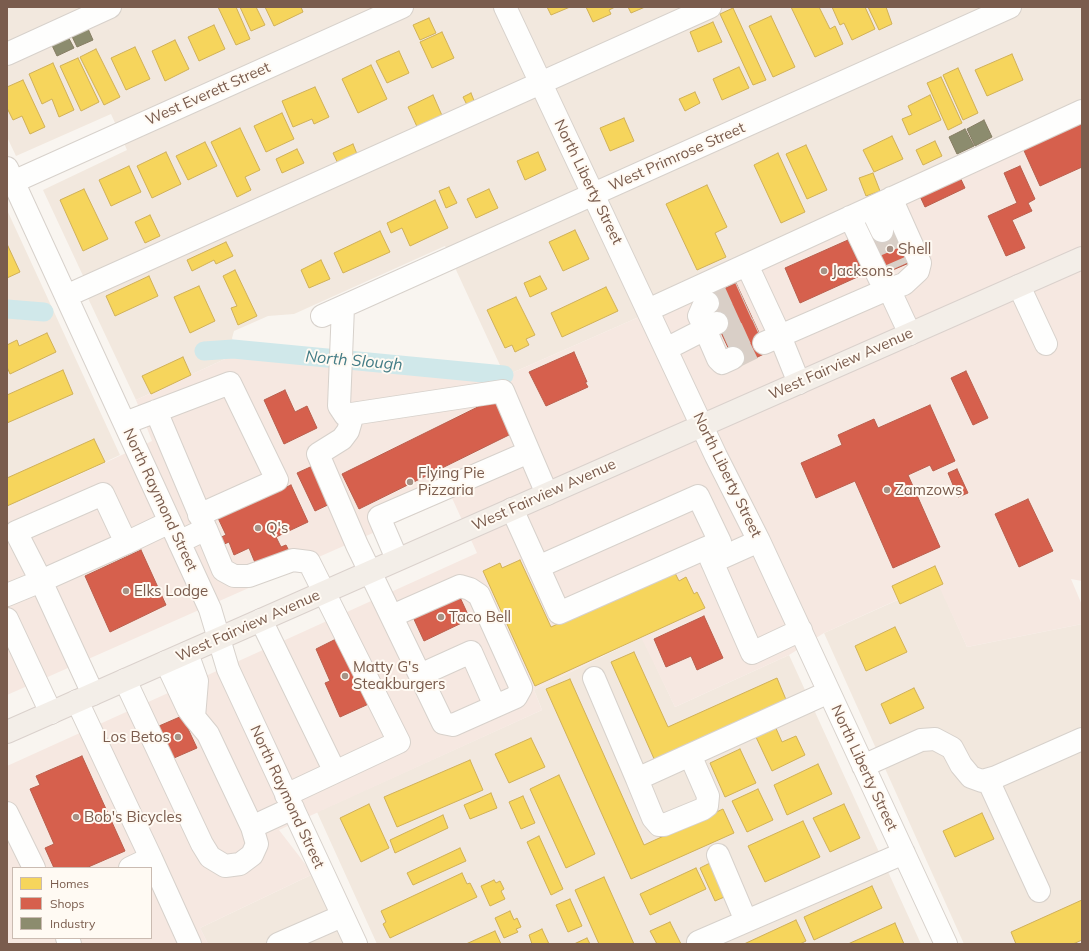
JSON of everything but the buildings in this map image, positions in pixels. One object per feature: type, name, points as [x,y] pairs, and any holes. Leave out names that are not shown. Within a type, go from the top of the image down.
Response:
[{"type":"main road","name":"West Fairview Avenue","points":[[7,732],[1082,258]]},
{"type":"street","points":[[7,54],[110,7]]},
{"type":"street","name":"West Everett Street","points":[[10,175],[402,7]]},
{"type":"street","name":"North Liberty Street","points":[[505,7],[702,426],[801,630],[946,944]]},
{"type":"street","points":[[66,296],[710,7]]},
{"type":"street","name":"West Primrose Street","points":[[322,316],[1010,7]]},
{"type":"street","points":[[648,310],[747,279],[850,217],[1082,111]]},
{"type":"street","name":"North Raymond Street","points":[[10,175],[210,609],[228,670],[356,944]]},
{"type":"street","points":[[764,324],[894,282],[918,271],[920,263],[891,198]]},
{"type":"street","points":[[871,208],[882,231]]},
{"type":"street","points":[[850,217],[894,282],[910,334]]},
{"type":"street","points":[[747,279],[764,324],[799,382]]},
{"type":"street","points":[[1019,286],[1046,344]]},
{"type":"street","points":[[666,349],[719,340],[699,316],[703,307],[708,303]]},
{"type":"street","points":[[343,307],[339,406],[345,415],[503,391],[546,494]]},
{"type":"street","points":[[125,423],[230,383],[277,480],[202,522],[179,542]]},
{"type":"street","points":[[156,411],[223,570],[234,576],[249,576],[293,560],[309,562],[339,618],[399,742],[335,772],[252,827]]},
{"type":"street","points":[[353,414],[348,431],[342,439],[318,454],[371,572],[443,723],[453,725],[516,697],[521,688],[479,595],[470,589],[460,586],[392,616]]},
{"type":"street","points":[[397,559],[379,517],[529,452]]},
{"type":"street","points":[[126,543],[103,494],[16,532],[41,581],[85,697],[151,858],[190,944]]},
{"type":"street","points":[[538,567],[698,496],[720,542],[709,555]]},
{"type":"street","points":[[512,509],[559,612],[709,555],[759,541]]},
{"type":"street","points":[[7,595],[170,522]]},
{"type":"street","points":[[709,555],[752,653],[801,630]]},
{"type":"street","points":[[197,581],[223,570]]},
{"type":"street","points":[[7,619],[50,713]]},
{"type":"street","points":[[261,620],[335,772]]},
{"type":"street","points":[[420,674],[470,652],[495,706]]},
{"type":"street","points":[[187,653],[198,681],[194,717]]},
{"type":"street","points":[[125,680],[202,844],[210,857],[225,866],[240,864],[252,855],[257,844],[252,827],[208,734],[188,709],[166,662]]},
{"type":"street","points":[[594,678],[653,818],[659,825],[664,825],[707,806],[708,796],[690,755]]},
{"type":"street","points":[[636,779],[829,692]]},
{"type":"street","points":[[863,766],[921,740],[935,739],[952,748],[961,765],[971,777],[982,781],[988,780],[1082,739]]},
{"type":"street","points":[[988,780],[1039,891]]},
{"type":"street","points":[[7,813],[34,867]]},
{"type":"street","points":[[698,942],[904,853]]},
{"type":"street","points":[[718,855],[746,922]]},
{"type":"street","points":[[132,867],[151,858]]},
{"type":"street","points":[[278,944],[342,916]]},
{"type":"shaded area","points":[[7,7],[1082,7],[1082,122],[505,376],[445,246],[294,314],[268,316],[234,331],[232,338],[238,353],[136,400],[86,294],[85,280],[43,190],[127,150],[111,114],[16,156],[7,137]]},
{"type":"shaded area","points":[[1082,122],[1082,581],[1071,579],[1082,605],[1082,624],[967,647],[937,582],[824,633],[789,655],[675,707],[641,637],[534,690],[542,710],[279,830],[313,874],[200,928],[208,944],[7,944],[7,766],[477,553],[452,498],[7,695],[7,508],[152,441],[136,400],[238,353],[505,376]]},
{"type":"shaded area","points":[[7,210],[120,455],[7,508]]},
{"type":"shaded area","points":[[938,582],[967,647],[1082,624],[1082,944],[964,944],[824,633]]},
{"type":"shaded area","points":[[642,637],[675,707],[789,655],[921,944],[377,944],[317,812],[542,710],[534,690]]},
{"type":"shaded area","points":[[313,874],[347,944],[208,944],[200,928]]},
{"type":"waterway","name":"North Slough","points":[[7,309],[44,312]]},
{"type":"waterway","name":"North Slough","points":[[204,351],[233,349],[504,375]]},
{"type":"tunnel","points":[[882,231],[898,267]]},
{"type":"tunnel","points":[[708,303],[739,289]]},
{"type":"tunnel","points":[[717,323],[748,309]]},
{"type":"tunnel","points":[[726,342],[757,328]]},
{"type":"tunnel","points":[[733,358],[764,343]]},
{"type":"place","name":"Shell","points":[[890,249]]},
{"type":"place","name":"Jacksons","points":[[824,271]]},
{"type":"place","name":"Flying Pie Pizzaria","points":[[410,482]]},
{"type":"place","name":"Zamzows","points":[[887,490]]},
{"type":"place","name":"Q's","points":[[258,528]]},
{"type":"place","name":"Elks Lodge","points":[[126,591]]},
{"type":"place","name":"Taco Bell","points":[[441,617]]},
{"type":"place","name":"Matty G's Steakburgers","points":[[345,676]]},
{"type":"place","name":"Los Betos","points":[[178,737]]},
{"type":"place","name":"Bob's Bicycles","points":[[76,817]]}]
